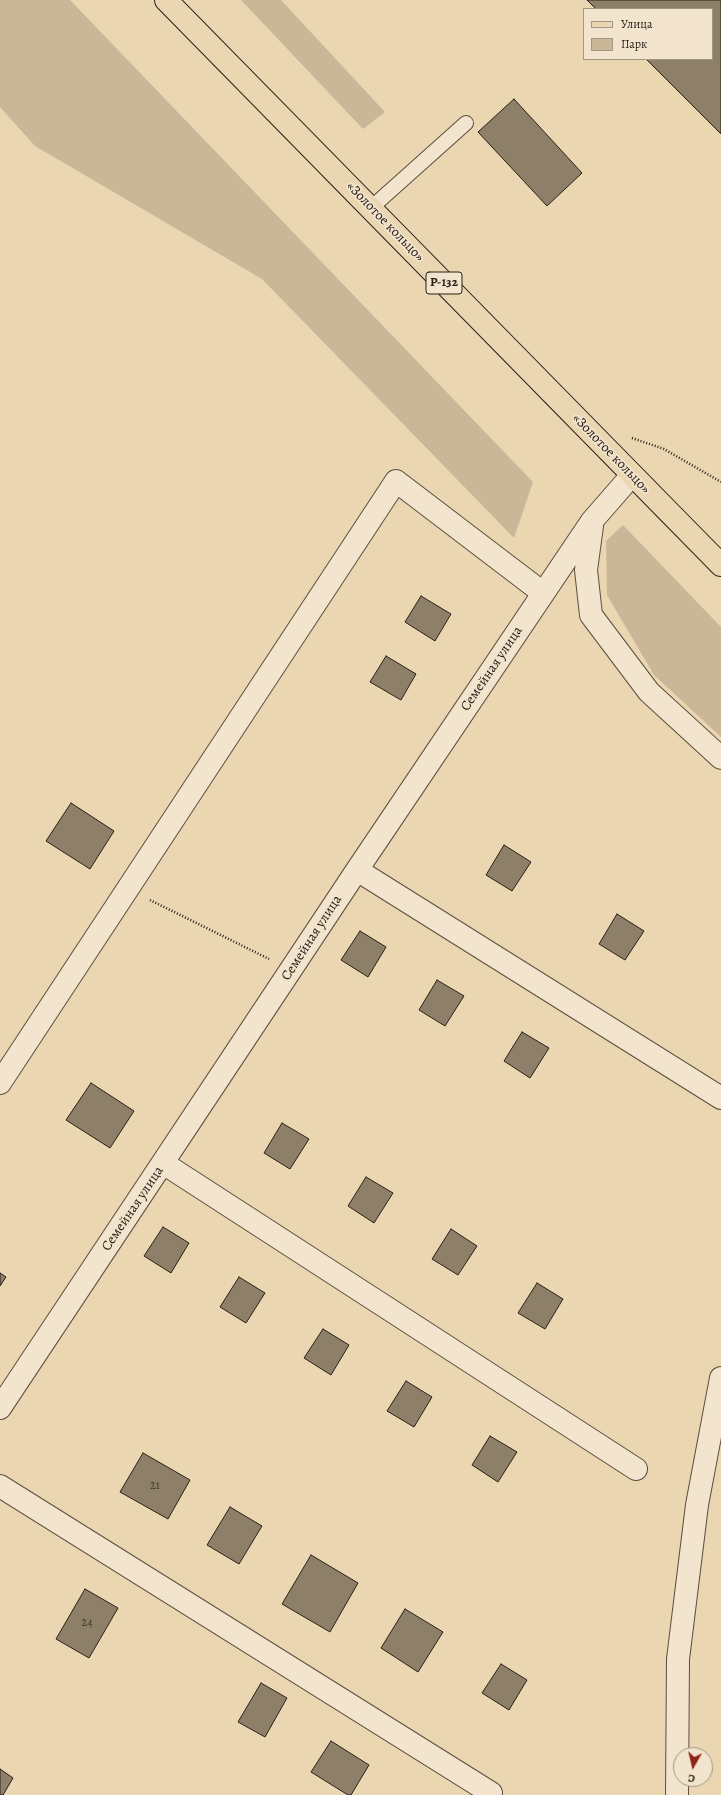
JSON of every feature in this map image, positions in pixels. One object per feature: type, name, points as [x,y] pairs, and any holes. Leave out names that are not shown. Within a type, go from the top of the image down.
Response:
[{"type":"main road","name":"«Золотое кольцо»","points":[[166,0],[721,565]]},
{"type":"street","name":"Семейная улица","points":[[0,1408],[291,969],[543,593],[592,521],[632,475]]},
{"type":"street","points":[[0,1083],[396,481],[543,593]]},
{"type":"street","points":[[592,521],[586,570],[591,615],[649,692],[721,758]]},
{"type":"street","points":[[357,870],[721,1098]]},
{"type":"street","points":[[163,1163],[636,1470]]},
{"type":"street","points":[[677,1795],[678,1659],[697,1505],[721,1378]]},
{"type":"street","points":[[0,1486],[491,1793]]},
{"type":"lane","points":[[371,208],[466,122]]},
{"type":"path","points":[[626,436],[664,449],[721,482]]},
{"type":"path","points":[[128,889],[291,969]]},
{"type":"green space","points":[[0,0],[70,0],[533,482],[514,538],[262,279],[35,146],[0,107]]},
{"type":"green space","points":[[241,0],[281,0],[385,112],[363,129]]},
{"type":"green space","points":[[623,525],[721,627],[721,737],[654,675],[607,595],[606,541]]},
{"type":"building","points":[[587,0],[721,0],[721,134],[647,60],[713,60],[713,8],[595,8]]},
{"type":"building","points":[[514,99],[582,173],[547,206],[478,132]]},
{"type":"building","points":[[421,596],[451,614],[435,641],[405,622]]},
{"type":"building","points":[[386,656],[416,674],[401,700],[370,682]]},
{"type":"building","points":[[71,803],[114,831],[90,869],[46,841]]},
{"type":"building","points":[[504,845],[531,862],[512,891],[486,875]]},
{"type":"building","points":[[617,914],[644,931],[625,960],[599,944]]},
{"type":"building","points":[[360,931],[386,947],[368,977],[341,960]]},
{"type":"building","points":[[437,980],[464,996],[445,1026],[419,1010]]},
{"type":"building","points":[[522,1032],[549,1048],[530,1078],[504,1061]]},
{"type":"building","points":[[91,1083],[134,1111],[110,1148],[66,1120]]},
{"type":"building","points":[[282,1123],[309,1139],[290,1169],[264,1153]]},
{"type":"building","points":[[366,1177],[393,1193],[374,1223],[348,1206]]},
{"type":"building","points":[[163,1227],[189,1243],[171,1273],[144,1256]]},
{"type":"building","points":[[451,1229],[477,1246],[458,1275],[432,1259]]},
{"type":"building","points":[[0,1273],[6,1277],[0,1286]]},
{"type":"building","points":[[239,1277],[265,1293],[246,1323],[220,1307]]},
{"type":"building","points":[[537,1283],[563,1299],[545,1329],[518,1313]]},
{"type":"building","points":[[323,1329],[349,1345],[331,1375],[304,1358]]},
{"type":"building","points":[[406,1381],[432,1397],[414,1427],[387,1411]]},
{"type":"building","points":[[490,1436],[517,1452],[498,1482],[472,1465]]},
{"type":"building","points":[[143,1453],[190,1480],[168,1519],[120,1492]]},
{"type":"building","points":[[230,1507],[262,1526],[239,1564],[207,1545]]},
{"type":"building","points":[[311,1555],[358,1583],[330,1632],[282,1604]]},
{"type":"building","points":[[85,1589],[118,1608],[89,1658],[56,1639]]},
{"type":"building","points":[[405,1609],[443,1632],[418,1672],[381,1648]]},
{"type":"building","points":[[501,1664],[527,1680],[509,1710],[482,1693]]},
{"type":"building","points":[[261,1683],[287,1698],[265,1737],[238,1722]]},
{"type":"building","points":[[331,1741],[369,1765],[351,1795],[348,1795],[311,1772]]},
{"type":"building","points":[[0,1769],[13,1778],[3,1795],[0,1795]]}]
